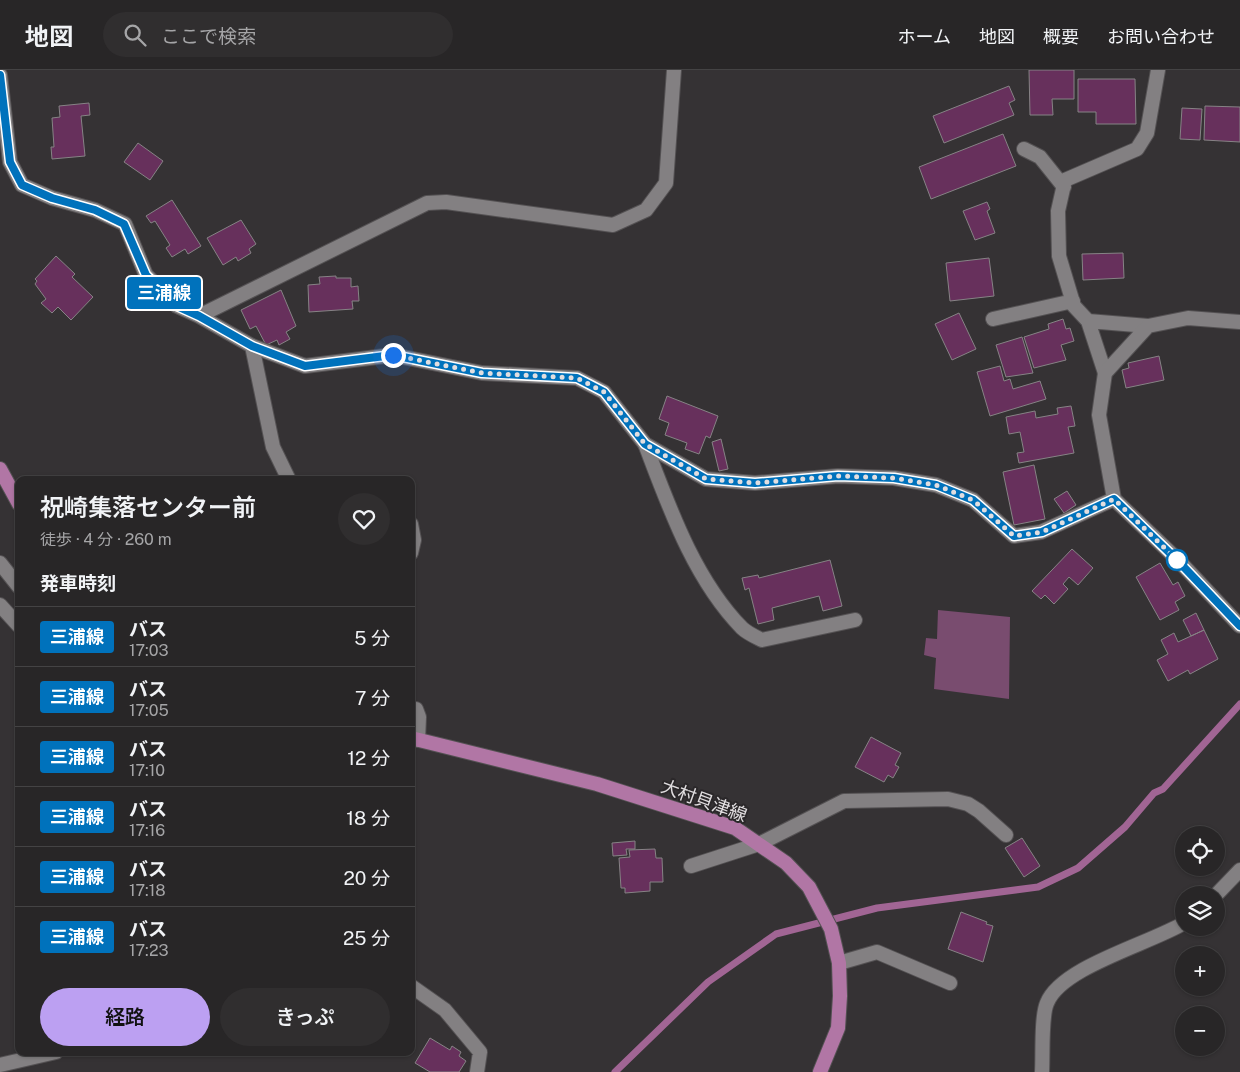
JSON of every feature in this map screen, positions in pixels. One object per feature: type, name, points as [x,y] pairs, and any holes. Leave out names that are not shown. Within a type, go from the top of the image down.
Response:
[{"type":"main road","points":[[0,469],[15,497]]},
{"type":"main road","name":"大村貝津線","points":[[415,739],[597,784],[735,828],[786,863],[809,887],[831,929],[839,963],[840,996],[838,1028],[820,1072]]},
{"type":"street","points":[[199,316],[427,203],[446,202],[613,225],[646,210],[666,183],[674,70]]},
{"type":"street","points":[[1158,70],[1147,133],[1137,150],[1065,180],[1058,211],[1059,256],[1074,306],[1088,321],[1105,373],[1099,415],[1114,499],[1178,561],[1240,626]]},
{"type":"street","points":[[0,75],[10,162],[22,185],[52,198],[95,210],[124,224],[146,275],[177,306],[199,316],[252,346],[305,366],[393,355],[482,373],[577,378],[604,392],[645,444],[678,530],[718,598],[744,630],[762,640],[855,620]]},
{"type":"street","points":[[1024,149],[1040,157],[1064,187]]},
{"type":"street","points":[[993,319],[1073,300]]},
{"type":"street","points":[[1088,321],[1148,326],[1188,318],[1240,322]]},
{"type":"street","points":[[1105,373],[1148,326]]},
{"type":"street","points":[[252,346],[273,447],[287,476]]},
{"type":"street","points":[[645,444],[706,479],[755,483],[847,476],[894,478],[936,485],[973,500],[1014,536],[1042,532],[1114,499]]},
{"type":"street","points":[[0,563],[15,581]]},
{"type":"street","points":[[0,605],[15,622]]},
{"type":"street","points":[[415,709],[419,717],[415,739]]},
{"type":"street","points":[[691,866],[759,844],[844,801],[948,799],[968,804],[1006,835]]},
{"type":"street","points":[[1225,886],[1240,871]]},
{"type":"street","points":[[1042,1072],[1046,1004],[1056,987],[1074,973],[1175,928]]},
{"type":"street","points":[[839,963],[876,952],[950,983]]},
{"type":"street","points":[[415,989],[444,1010],[480,1052],[477,1072]]},
{"type":"street","points":[[0,1065],[39,1056]]},
{"type":"shaded area","points":[[938,610],[1010,617],[1009,699],[934,689],[936,658],[924,655],[926,638],[937,639]]},
{"type":"building","points":[[1029,70],[1074,70],[1074,99],[1052,99],[1053,115],[1030,115]]},
{"type":"building","points":[[1078,79],[1135,79],[1136,124],[1096,124],[1096,112],[1078,112]]},
{"type":"building","points":[[1009,86],[1015,100],[1009,103],[1014,115],[944,143],[933,116]]},
{"type":"building","points":[[89,103],[90,115],[81,116],[85,156],[52,159],[51,147],[54,147],[52,118],[60,117],[59,106]]},
{"type":"building","points":[[1205,106],[1240,107],[1240,142],[1204,140]]},
{"type":"building","points":[[1182,108],[1202,109],[1200,140],[1180,139]]},
{"type":"building","points":[[1003,134],[1016,166],[931,199],[919,167]]},
{"type":"building","points":[[138,143],[163,161],[150,180],[124,162]]},
{"type":"building","points":[[172,200],[201,246],[188,254],[185,249],[172,257],[166,248],[170,245],[155,221],[151,223],[146,216]]},
{"type":"building","points":[[987,202],[990,209],[987,211],[995,233],[975,240],[963,211]]},
{"type":"building","points":[[241,220],[256,244],[249,249],[251,253],[238,261],[236,257],[223,265],[207,238]]},
{"type":"building","points":[[1123,253],[1124,278],[1083,280],[1082,254]]},
{"type":"building","points":[[56,256],[75,274],[72,277],[93,297],[71,320],[58,307],[52,313],[41,303],[46,299],[35,284],[37,281],[35,279]]},
{"type":"building","points":[[989,258],[994,296],[950,301],[946,263]]},
{"type":"building","points":[[336,276],[336,278],[351,278],[351,287],[358,286],[359,301],[352,301],[353,309],[309,312],[308,285],[320,284],[319,277]]},
{"type":"building","points":[[281,290],[296,326],[286,332],[290,339],[279,345],[277,340],[266,345],[256,326],[250,329],[241,310]]},
{"type":"building","points":[[959,313],[976,349],[952,360],[935,324]]},
{"type":"building","points":[[1063,319],[1066,329],[1070,328],[1074,341],[1061,345],[1066,360],[1034,368],[1024,337],[1049,329],[1048,324]]},
{"type":"building","points":[[1022,337],[1033,373],[1006,377],[996,345]]},
{"type":"building","points":[[1159,356],[1164,380],[1126,388],[1122,370],[1129,368],[1128,363]]},
{"type":"building","points":[[1000,366],[1004,381],[1010,379],[1013,389],[1040,381],[1046,399],[990,416],[977,372]]},
{"type":"building","points":[[667,396],[718,416],[710,438],[706,436],[699,454],[685,449],[687,443],[665,435],[669,423],[659,419]]},
{"type":"building","points":[[1071,406],[1075,426],[1068,427],[1074,453],[1019,463],[1017,453],[1024,452],[1020,432],[1009,434],[1006,417],[1035,411],[1036,418],[1058,414],[1057,408]]},
{"type":"building","points":[[721,439],[728,469],[719,471],[712,442]]},
{"type":"building","points":[[1034,465],[1045,519],[1014,525],[1003,472]]},
{"type":"building","points":[[1067,491],[1076,505],[1064,513],[1054,499]]},
{"type":"building","points":[[1072,549],[1093,568],[1078,585],[1069,577],[1063,584],[1068,589],[1054,604],[1045,595],[1041,599],[1032,591]]},
{"type":"building","points":[[830,560],[842,606],[823,611],[819,596],[772,608],[774,620],[758,624],[749,588],[745,590],[742,578],[758,575],[759,578]]},
{"type":"building","points":[[1160,563],[1173,585],[1178,582],[1185,596],[1175,602],[1179,610],[1160,620],[1136,577]]},
{"type":"building","points":[[1196,613],[1204,630],[1191,636],[1183,620]]},
{"type":"building","points":[[1204,630],[1218,659],[1190,674],[1188,670],[1168,681],[1157,660],[1168,654],[1161,640],[1174,633],[1178,642]]},
{"type":"building","points":[[871,737],[901,753],[895,765],[899,767],[893,778],[888,775],[884,782],[855,767]]},
{"type":"building","points":[[1022,838],[1040,866],[1024,877],[1005,848]]},
{"type":"building","points":[[635,841],[635,849],[626,849],[627,855],[613,856],[612,843]]},
{"type":"building","points":[[655,849],[656,858],[662,858],[663,882],[650,882],[650,891],[625,893],[625,888],[621,888],[619,858],[630,857],[629,850]]},
{"type":"building","points":[[961,912],[993,926],[983,962],[948,949]]},
{"type":"building","points":[[430,1038],[450,1050],[452,1046],[461,1052],[459,1056],[466,1061],[459,1072],[430,1072],[415,1063]]},
{"type":"waterway","points":[[615,1072],[708,982],[776,934],[877,908],[1038,887],[1078,868],[1125,827],[1154,793],[1163,789],[1240,704]]},
{"type":"bus line","name":"三浦線","points":[[0,75],[10,162],[22,185],[52,198],[95,210],[124,224],[146,275],[177,306],[199,316],[252,346],[305,366],[393,355],[482,373],[577,378],[604,392],[645,444],[706,479],[755,483],[838,476],[894,478],[936,485],[973,500],[1014,536],[1042,532],[1114,499],[1178,561],[1192,578],[1240,626]]},
{"type":"route","points":[[393,355],[482,373],[577,378],[604,392],[645,444],[706,479],[755,483],[838,476],[894,478],[936,485],[973,500],[1014,536],[1042,532],[1114,499],[1177,560]]}]
